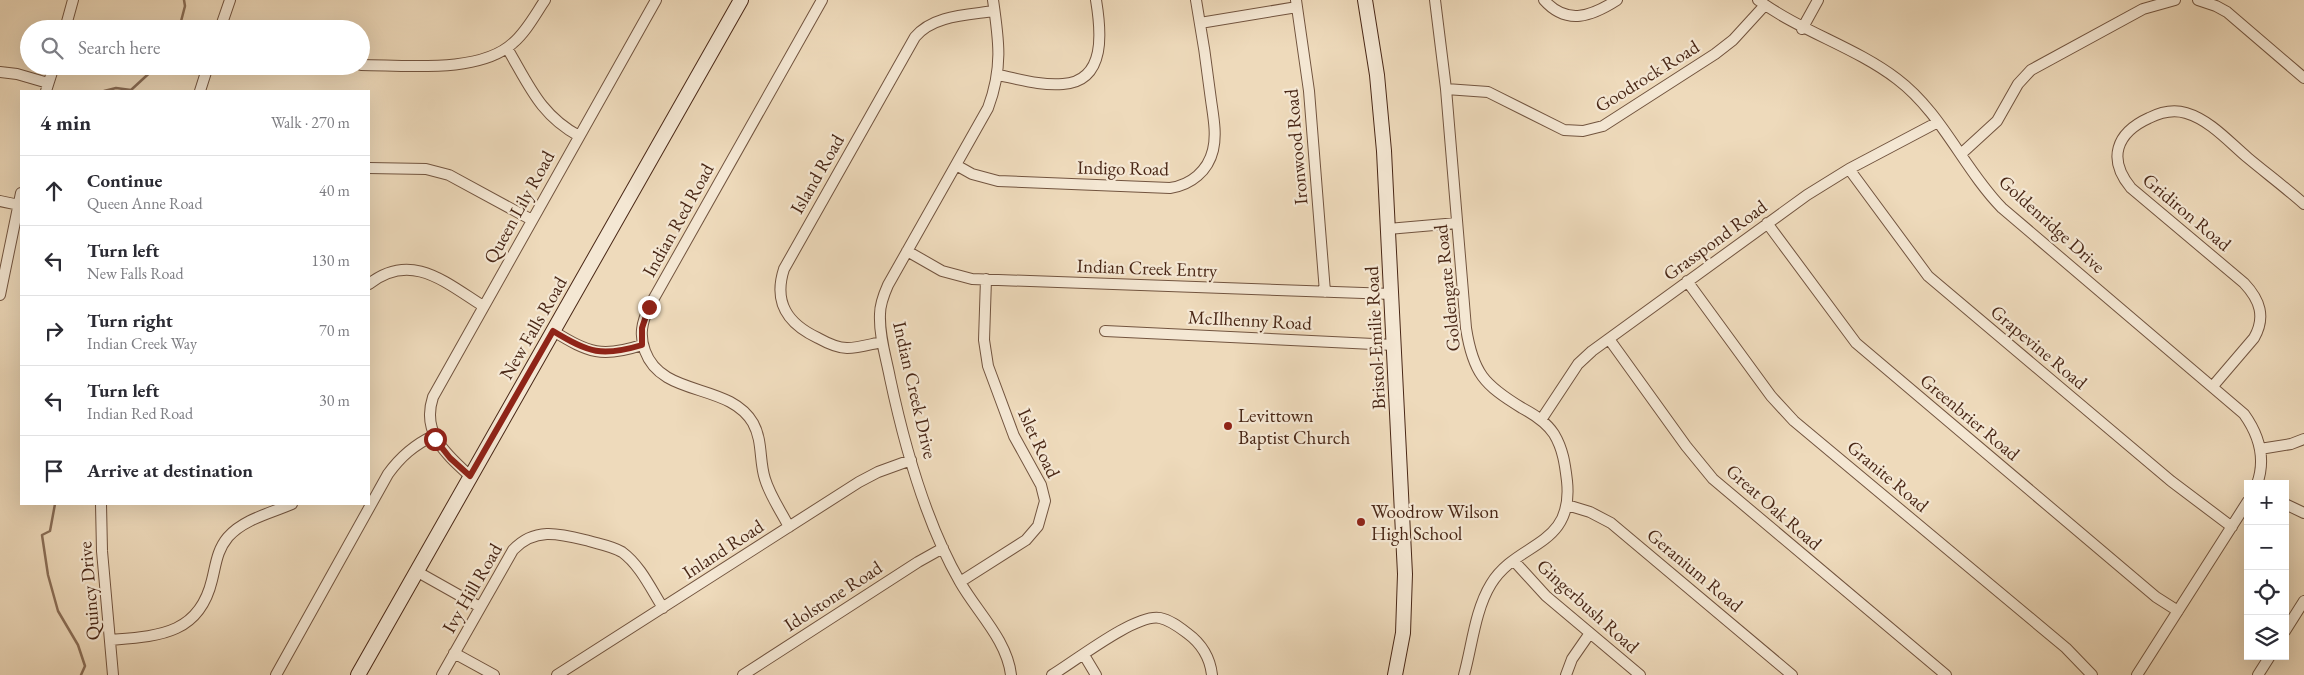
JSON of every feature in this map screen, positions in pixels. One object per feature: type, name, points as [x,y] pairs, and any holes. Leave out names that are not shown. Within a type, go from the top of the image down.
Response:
[{"type":"main road","name":"New Falls Road","points":[[358,675],[741,0]]},
{"type":"main road","name":"Bristol-Emilie Road","points":[[1365,0],[1380,109],[1392,294],[1405,604],[1403,633],[1395,675]]},
{"type":"street","points":[[68,20],[74,0]]},
{"type":"street","points":[[223,20],[230,0]]},
{"type":"street","points":[[370,65],[470,63],[487,59],[507,48],[526,29],[545,0]]},
{"type":"street","name":"Queen Lily Road","points":[[434,436],[430,415],[433,398],[656,0]]},
{"type":"street","name":"Indian Red Road","points":[[642,345],[642,328],[649,307],[822,0]]},
{"type":"street","points":[[998,75],[1040,83],[1064,84],[1086,74],[1091,68],[1099,50],[1099,23],[1096,0]]},
{"type":"street","name":"Indigo Road","points":[[956,166],[972,174],[998,181],[1170,188],[1187,184],[1195,179],[1208,164],[1215,143],[1210,90],[1196,0]]},
{"type":"street","name":"Goldengate Road","points":[[1435,0],[1446,89],[1466,328],[1474,362],[1492,388],[1541,420],[1559,443],[1564,456],[1567,505],[1566,513],[1555,529],[1496,577],[1483,600],[1464,675]]},
{"type":"street","points":[[1544,0],[1560,13],[1574,16],[1597,12],[1618,0]]},
{"type":"street","points":[[1802,28],[1818,0]]},
{"type":"street","points":[[1960,154],[1997,121],[2018,84],[2030,70],[2143,10],[2175,0]]},
{"type":"street","points":[[2198,0],[2227,12],[2304,78]]},
{"type":"street","name":"Goodrock Road","points":[[1446,89],[1488,92],[1564,130],[1583,131],[1603,126],[1715,54],[1733,40],[1762,2]]},
{"type":"street","name":"Goldenridge Drive","points":[[1762,2],[1802,28],[1865,60],[1897,79],[1938,122],[2002,208],[2244,414],[2258,438],[2261,465],[2258,480]]},
{"type":"street","points":[[1200,23],[1296,4]]},
{"type":"street","name":"Ironwood Road","points":[[1296,4],[1309,91],[1325,292]]},
{"type":"street","name":"Indian Creek Drive","points":[[994,5],[1000,44],[998,75],[988,108],[885,292],[880,312],[882,342],[897,410],[911,460],[943,548],[960,582],[1000,643],[1007,657],[1011,675]]},
{"type":"street","name":"Island Road","points":[[882,342],[860,347],[837,347],[798,327],[788,316],[780,294],[780,281],[784,269],[914,37],[927,26],[940,20],[994,5]]},
{"type":"street","points":[[507,48],[547,113],[579,136]]},
{"type":"street","points":[[0,72],[17,74],[47,87],[51,75]]},
{"type":"street","points":[[200,90],[205,75]]},
{"type":"street","name":"Gridiron Road","points":[[2213,386],[2259,330],[2261,310],[2258,301],[2244,283],[2131,188],[2122,178],[2116,158],[2122,140],[2132,127],[2157,114],[2168,111],[2186,113],[2210,125],[2304,204]]},
{"type":"street","name":"Grasspond Road","points":[[1541,420],[1578,364],[1609,339],[1767,223],[1849,169],[1938,122]]},
{"type":"street","points":[[370,168],[426,169],[449,175],[532,220]]},
{"type":"street","name":"Grapevine Road","points":[[1849,169],[1928,276],[2171,481],[2232,527]]},
{"type":"street","points":[[0,295],[20,199]]},
{"type":"street","points":[[0,202],[19,205]]},
{"type":"street","points":[[1388,229],[1457,223]]},
{"type":"street","name":"Greenbrier Road","points":[[1767,223],[1856,343],[2156,597],[2178,611]]},
{"type":"street","name":"Indian Creek Entry","points":[[907,251],[942,271],[963,277],[1392,294]]},
{"type":"street","points":[[370,283],[385,272],[395,269],[416,269],[447,284],[483,306]]},
{"type":"street","name":"Islet Road","points":[[960,582],[1006,554],[1031,536],[1038,526],[1045,501],[1041,485],[1014,436],[988,366],[984,340],[986,279]]},
{"type":"street","name":"Granite Road","points":[[1687,281],[1771,396],[1794,421],[2066,648],[2092,675]]},
{"type":"street","points":[[553,331],[576,344],[605,353],[642,345],[651,363],[667,378],[728,400],[744,411],[757,433],[762,467],[768,488],[789,527]]},
{"type":"street","name":"McIlhenny Road","points":[[1105,331],[1394,345]]},
{"type":"street","name":"Great Oak Road","points":[[1609,339],[1686,446],[1713,479],[1946,675]]},
{"type":"street","points":[[371,502],[388,474],[402,456],[412,447],[434,436],[440,448],[470,476]]},
{"type":"street","points":[[2260,449],[2291,444],[2304,439]]},
{"type":"street","name":"Inland Road","points":[[557,675],[859,482],[878,472],[911,460]]},
{"type":"street","name":"Quincy Drive","points":[[101,505],[102,551],[113,675]]},
{"type":"street","points":[[110,640],[155,636],[178,628],[187,622],[196,614],[208,595],[216,558],[227,538],[247,522],[290,505]]},
{"type":"street","points":[[276,675],[369,505]]},
{"type":"street","name":"Geranium Road","points":[[1567,505],[1590,512],[1611,523],[1792,675]]},
{"type":"street","points":[[2289,506],[2304,513]]},
{"type":"street","points":[[2137,675],[2244,508]]},
{"type":"street","name":"Ivy Hill Road","points":[[442,675],[503,566],[518,545],[528,538],[549,533],[566,534],[622,552],[641,573],[663,608]]},
{"type":"street","name":"Idolstone Road","points":[[743,675],[918,562],[943,548]]},
{"type":"street","name":"Gingerbush Road","points":[[1514,561],[1546,596],[1640,675]]},
{"type":"street","points":[[416,571],[480,607]]},
{"type":"street","points":[[2289,625],[2304,602]]},
{"type":"street","points":[[1052,675],[1084,654],[1147,618],[1160,618],[1173,623],[1202,646],[1209,660],[1212,675]]},
{"type":"street","points":[[1566,675],[1572,659],[1590,633]]},
{"type":"street","points":[[454,653],[494,675]]},
{"type":"street","points":[[1084,654],[1096,675]]},
{"type":"street","points":[[2258,675],[2267,660]]},
{"type":"waterway","points":[[181,20],[185,6],[184,0]]},
{"type":"waterway","points":[[131,90],[147,75]]},
{"type":"waterway","points":[[108,90],[116,88],[131,90]]},
{"type":"waterway","points":[[55,505],[50,531],[42,535],[48,575],[58,611],[78,645],[85,666],[81,675]]},
{"type":"place","name":"Levittown Baptist Church","points":[[1228,426]]},
{"type":"place","name":"Woodrow Wilson High School","points":[[1361,522]]},
{"type":"route","points":[[435,439],[440,448],[470,476],[553,331],[592,351],[612,353],[626,350],[642,345],[642,328],[649,307]]}]
